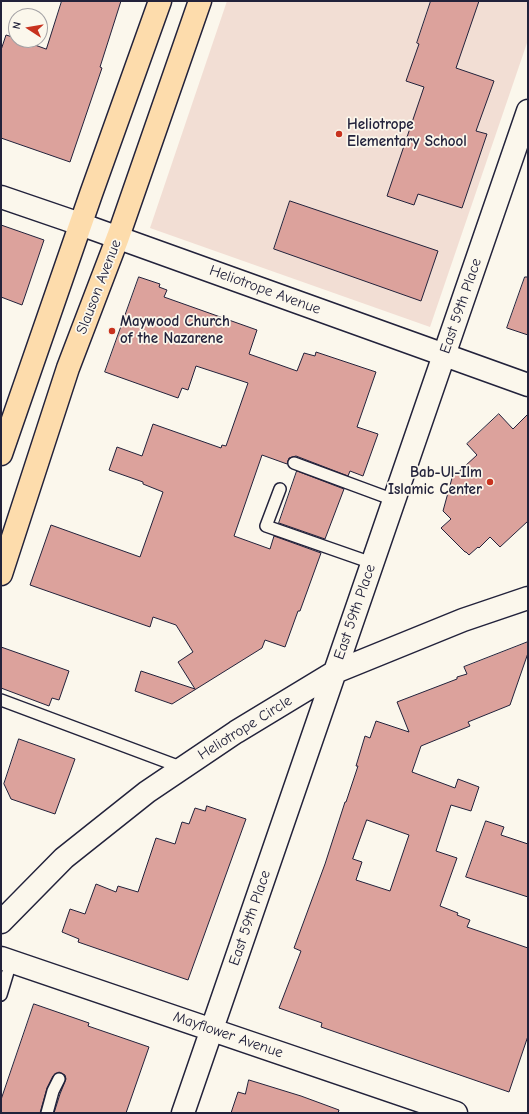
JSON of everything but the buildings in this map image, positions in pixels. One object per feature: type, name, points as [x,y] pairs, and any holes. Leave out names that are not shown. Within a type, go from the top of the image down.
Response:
[{"type":"main road","points":[[1,454],[80,224],[160,1]]},
{"type":"main road","name":"Slauson Avenue","points":[[1,574],[68,368],[118,237],[200,1]]},
{"type":"street","name":"East 59th Place","points":[[183,1113],[528,111]]},
{"type":"street","name":"Heliotrope Avenue","points":[[1,197],[118,237],[528,385]]},
{"type":"street","name":"Heliotrope Circle","points":[[1,922],[64,858],[147,792],[236,732],[335,672],[463,620],[528,598]]},
{"type":"street","name":"Mayflower Avenue","points":[[6,960],[456,1113]]},
{"type":"lane","points":[[294,463],[394,500]]},
{"type":"lane","points":[[280,489],[266,526],[372,563]]},
{"type":"lane","points":[[1,700],[183,768]]},
{"type":"lane","points":[[1,995],[6,960]]},
{"type":"lane","points":[[47,1113],[53,1091],[59,1079]]},
{"type":"shaded area","name":"Heliotrope Elementary School","points":[[227,1],[528,1],[528,40],[430,327],[150,228]]},
{"type":"place","name":"Heliotrope Elementary School","points":[[339,134]]},
{"type":"place","name":"Maywood Church of the Nazarene","points":[[112,331]]},
{"type":"place","name":"Bab-Ul-Ilm Islamic Center","points":[[490,482]]}]
